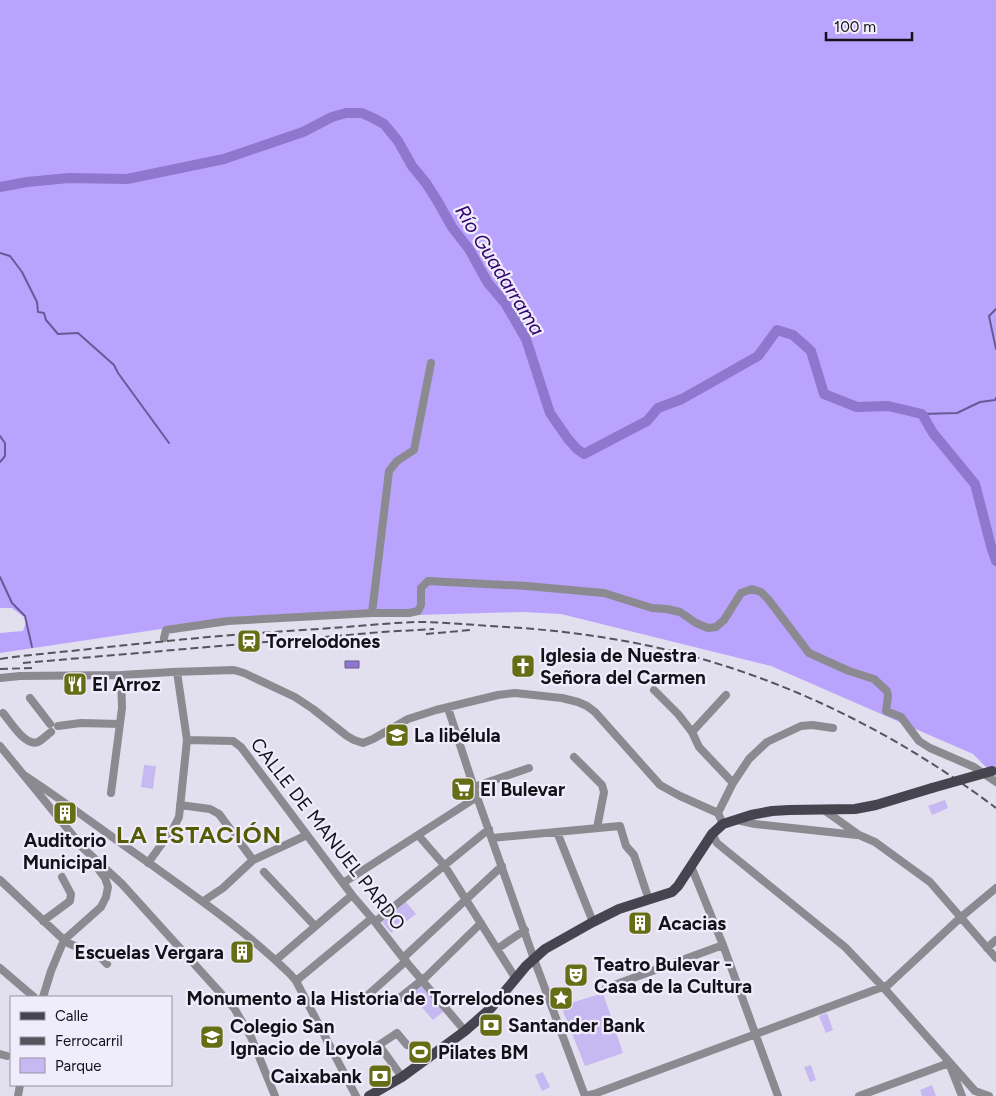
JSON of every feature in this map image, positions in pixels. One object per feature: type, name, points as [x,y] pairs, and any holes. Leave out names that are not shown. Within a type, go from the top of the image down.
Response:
[{"type":"main road","points":[[369,1096],[402,1077],[465,1031],[491,1008],[526,966],[545,949],[619,909],[672,892],[678,886],[712,834],[724,824],[751,815],[772,811],[847,810],[876,805],[994,771]]},
{"type":"street","points":[[372,613],[389,471],[397,462],[414,450],[431,362]]},
{"type":"street","points":[[164,638],[166,630],[228,621],[372,613],[410,613],[418,611],[421,605],[421,588],[428,581],[527,586],[604,593],[652,608],[680,612],[696,623],[708,628],[716,627],[724,620],[742,594],[752,589],[761,592],[768,599],[809,653],[874,680],[887,691],[886,711],[901,717],[919,741],[930,748],[974,767],[996,782]]},
{"type":"street","points":[[0,678],[234,670],[295,697],[347,736],[363,743],[408,719],[498,695],[515,693],[562,698],[578,702],[595,712],[660,785],[718,813],[724,824]]},
{"type":"street","points":[[148,863],[177,822],[180,805],[187,740],[177,672]]},
{"type":"street","points":[[111,793],[122,708],[120,675]]},
{"type":"street","points":[[654,690],[678,714],[692,732],[699,747],[733,783]]},
{"type":"street","points":[[692,732],[726,695]]},
{"type":"street","points":[[30,698],[53,727]]},
{"type":"street","points":[[448,708],[534,959],[585,1096],[888,985],[960,918],[996,888]]},
{"type":"street","points":[[3,713],[22,737],[33,742],[38,742],[53,727],[81,723],[120,724]]},
{"type":"street","points":[[718,813],[733,783],[749,759],[767,742],[801,726],[812,724],[833,728]]},
{"type":"street","name":"CALLE DE MANUEL PARDO","points":[[187,740],[233,741],[241,747],[352,895],[465,1031]]},
{"type":"street","points":[[0,746],[82,847],[105,878],[108,887],[106,897],[101,906],[64,940],[43,996]]},
{"type":"street","points":[[574,757],[602,785],[604,792],[597,828]]},
{"type":"street","points":[[474,787],[529,768]]},
{"type":"street","points":[[24,775],[204,902],[248,935],[276,960],[296,981],[356,1096]]},
{"type":"street","points":[[343,883],[477,797]]},
{"type":"street","points":[[48,805],[54,798],[59,798]]},
{"type":"street","points":[[180,805],[210,809],[220,814],[254,860]]},
{"type":"street","points":[[824,810],[859,835],[875,842],[930,882],[996,958]]},
{"type":"street","points":[[847,810],[844,817],[859,835]]},
{"type":"street","points":[[736,820],[755,824],[859,835]]},
{"type":"street","points":[[492,838],[620,826],[626,846],[634,855],[649,900]]},
{"type":"street","points":[[296,981],[489,829]]},
{"type":"street","points":[[557,832],[593,922]]},
{"type":"street","points":[[712,834],[717,843],[845,947],[975,1091],[989,1096]]},
{"type":"street","points":[[204,902],[223,888],[254,860],[307,835]]},
{"type":"street","points":[[418,835],[444,865],[516,979]]},
{"type":"street","points":[[82,847],[122,884],[234,1008],[252,1037],[275,1096]]},
{"type":"street","points":[[369,994],[502,866]]},
{"type":"street","points":[[691,866],[723,946],[778,1096]]},
{"type":"street","points":[[264,872],[315,926]]},
{"type":"street","points":[[43,921],[70,901],[71,894],[62,877]]},
{"type":"street","points":[[0,880],[64,940],[100,957],[106,964]]},
{"type":"street","points":[[108,887],[114,884],[122,884]]},
{"type":"street","points":[[276,960],[352,895]]},
{"type":"street","points":[[397,1000],[426,977],[481,923]]},
{"type":"street","points":[[497,949],[524,930]]},
{"type":"street","points":[[987,948],[996,940]]},
{"type":"street","points":[[606,988],[723,946]]},
{"type":"street","points":[[0,968],[33,996]]},
{"type":"street","points":[[402,1077],[379,1044],[396,1033],[407,1045]]},
{"type":"street","points":[[859,1096],[949,1063]]},
{"type":"street","points":[[949,1063],[962,1096]]},
{"type":"green space","points":[[144,765],[156,766],[153,789],[141,787]]},
{"type":"green space","points":[[945,800],[948,808],[932,815],[928,806]]},
{"type":"green space","points":[[406,902],[416,914],[391,933],[382,922]]},
{"type":"green space","points":[[419,982],[444,1011],[433,1020],[411,995],[415,992],[412,989]]},
{"type":"green space","points":[[603,993],[623,1053],[585,1066],[561,1006]]},
{"type":"green space","points":[[827,1013],[833,1030],[826,1033],[819,1016]]},
{"type":"green space","points":[[811,1065],[816,1080],[810,1082],[804,1067]]},
{"type":"green space","points":[[543,1072],[550,1087],[542,1091],[535,1075]]},
{"type":"green space","points":[[932,1085],[936,1096],[922,1096],[920,1090]]},
{"type":"shaded area","points":[[0,0],[996,0],[996,777],[973,754],[771,666],[561,614],[523,612],[248,616],[0,653],[0,633],[23,631],[27,619],[12,608],[0,608]]},
{"type":"shaded area","points":[[345,661],[359,661],[359,668],[345,668]]},
{"type":"waterway","name":"Río Guadarrama","points":[[0,187],[69,178],[127,179],[224,159],[303,132],[332,117],[346,113],[362,113],[384,124],[398,141],[452,227],[469,249],[488,283],[505,303],[526,339],[550,413],[568,439],[584,454],[647,421],[658,408],[682,399],[758,356],[777,330],[793,335],[811,351],[824,394],[857,407],[888,406],[922,414],[933,433],[975,484],[996,561]]},
{"type":"waterway","points":[[0,253],[10,256],[22,272],[37,302],[38,312],[44,313],[46,320],[58,334],[78,333],[114,365],[169,443]]},
{"type":"waterway","points":[[996,309],[989,316],[996,349]]},
{"type":"waterway","points":[[922,414],[957,413],[980,402],[995,400],[996,398]]},
{"type":"waterway","points":[[0,436],[5,443],[5,456],[0,462]]},
{"type":"waterway","points":[[0,577],[12,603],[25,616],[32,647]]},
{"type":"railway","points":[[0,659],[226,636],[416,622],[567,632],[665,649],[716,663],[766,680],[815,700],[862,723],[908,749],[953,777],[996,808]]},
{"type":"railway","points":[[23,663],[434,629]]},
{"type":"railway","points":[[426,634],[471,630]]},
{"type":"railway","points":[[0,669],[32,668]]},
{"type":"place","name":"Torrelodones","points":[[249,641]]},
{"type":"place","name":"Iglesia de Nuestra Señora del Carmen","points":[[523,666]]},
{"type":"place","name":"El Arroz","points":[[75,684]]},
{"type":"place","name":"La libélula","points":[[397,735]]},
{"type":"place","name":"El Bulevar","points":[[463,789]]},
{"type":"place","name":"Auditorio Municipal","points":[[65,813]]},
{"type":"place","name":"Acacias","points":[[640,923]]},
{"type":"place","name":"Escuelas Vergara","points":[[242,952]]},
{"type":"place","name":"Teatro Bulevar - Casa de la Cultura","points":[[576,975]]},
{"type":"place","name":"Monumento a la Historia de Torrelodones","points":[[561,998]]},
{"type":"place","name":"Santander Bank","points":[[491,1025]]},
{"type":"place","name":"Colegio San Ignacio de Loyola","points":[[212,1037]]},
{"type":"place","name":"Pilates BM","points":[[420,1052]]},
{"type":"place","name":"Caixabank","points":[[380,1076]]},
{"type":"district","name":"LA ESTACIÓN","points":[[199,834]]}]
